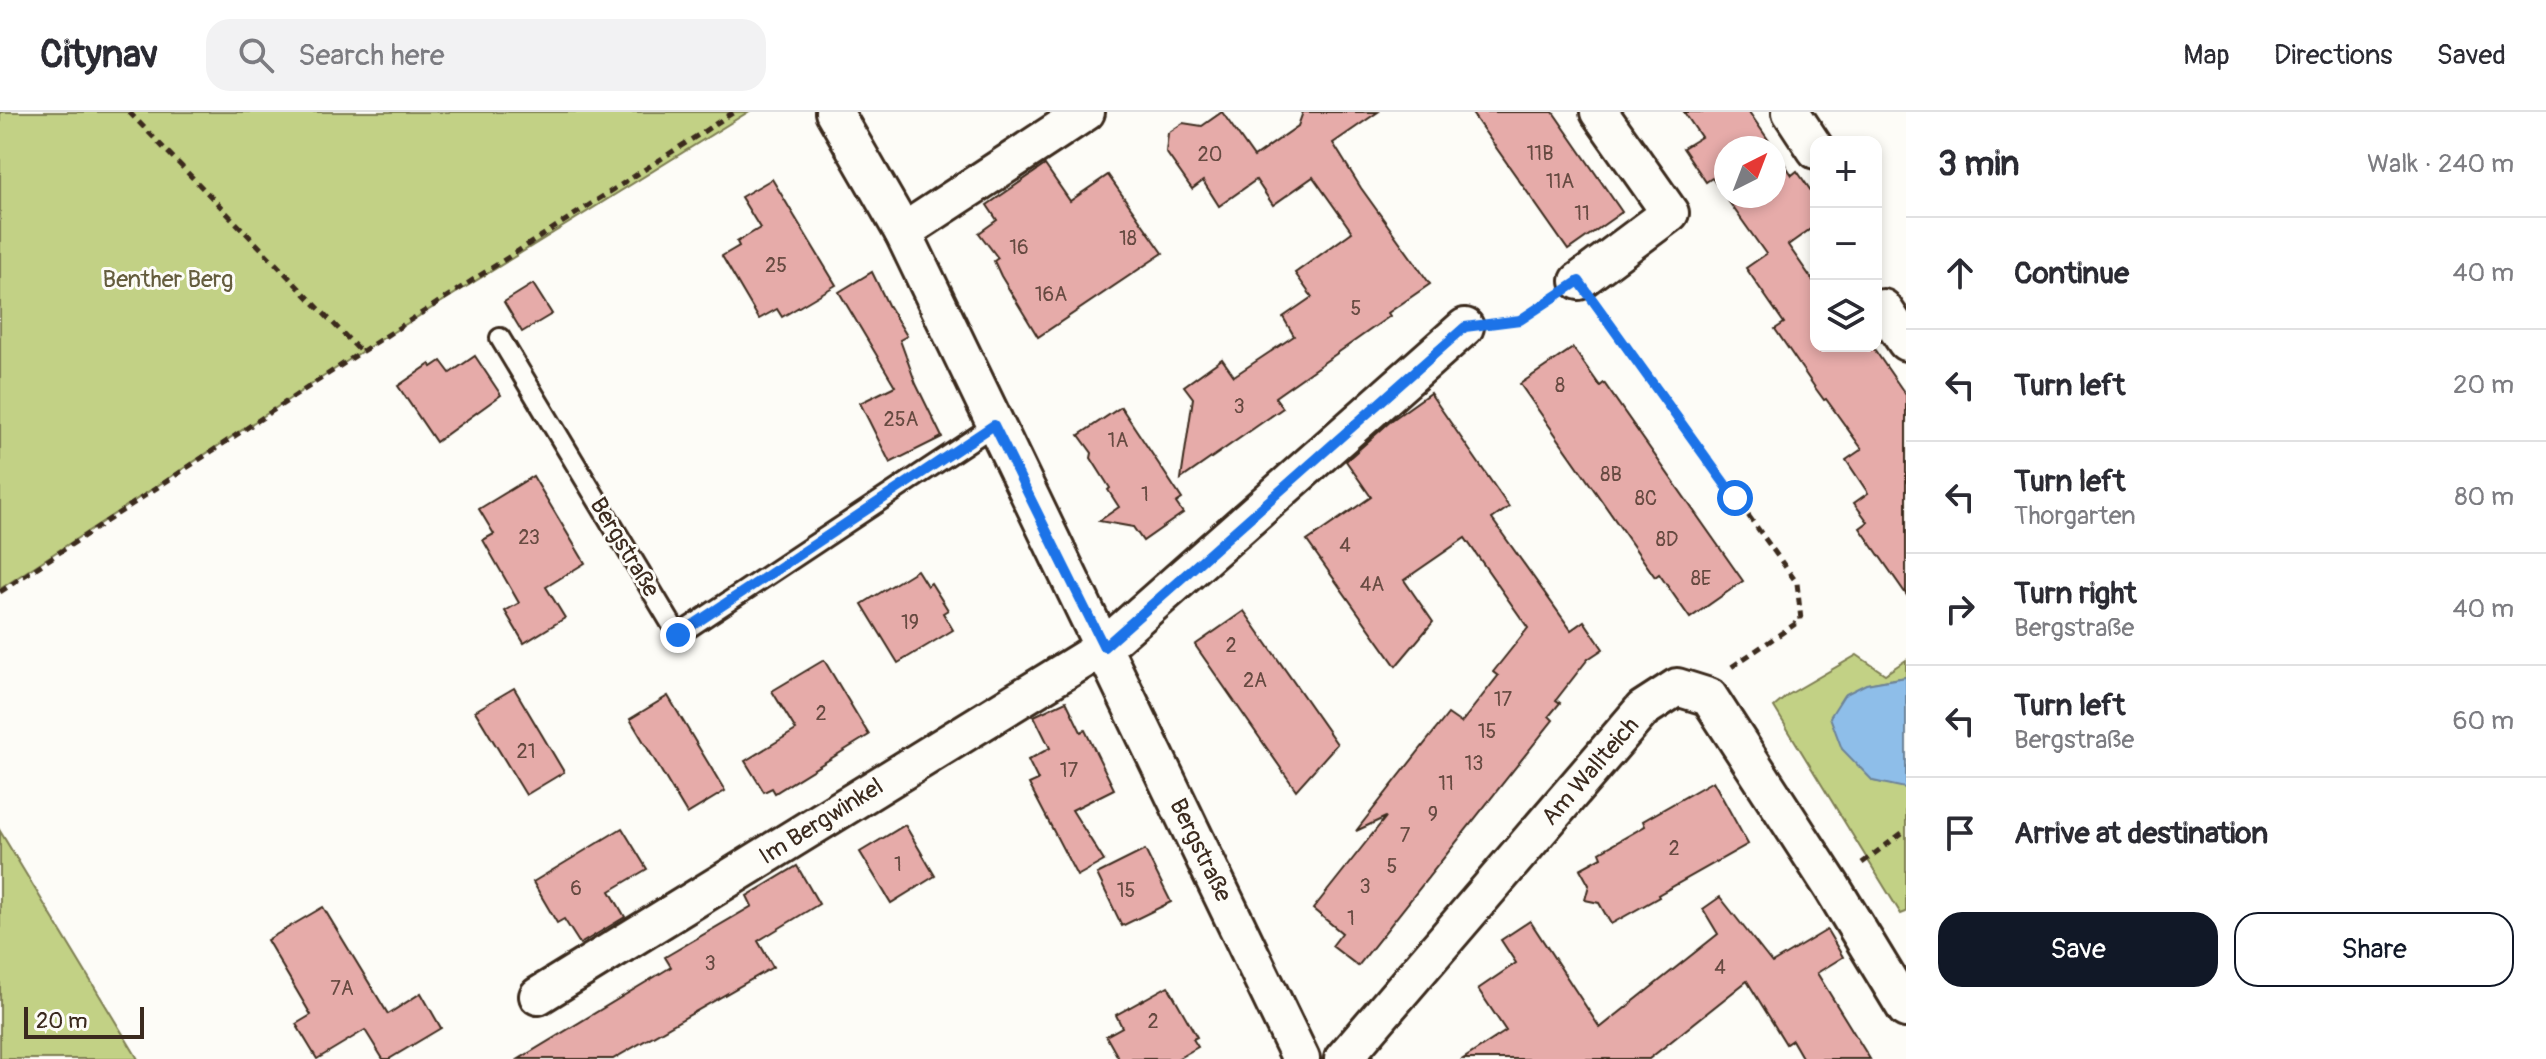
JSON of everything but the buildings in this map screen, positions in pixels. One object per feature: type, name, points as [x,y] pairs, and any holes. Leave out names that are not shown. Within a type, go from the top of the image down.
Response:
[{"type":"street","name":"Bergstraße","points":[[834,112],[903,232],[1301,1059]]},
{"type":"street","points":[[903,232],[1086,112]]},
{"type":"street","points":[[1579,281],[1670,213],[1599,112]]},
{"type":"street","points":[[1791,112],[1810,141]]},
{"type":"street","points":[[1883,308],[1906,342]]},
{"type":"street","name":"Im Bergwinkel","points":[[538,996],[1104,647],[1465,327]]},
{"type":"street","name":"Am Wallteich","points":[[1343,1059],[1643,709],[1677,687],[1709,697],[1832,887],[1906,1009]]},
{"type":"lane","name":"Bergstraße","points":[[500,338],[678,635],[994,425]]},
{"type":"path","points":[[129,112],[361,352]]},
{"type":"path","points":[[0,592],[361,352],[734,112]]},
{"type":"path","points":[[1465,327],[1520,320],[1579,281],[1797,583],[1801,620],[1729,668],[1738,681]]},
{"type":"path","points":[[1857,866],[1906,830]]},
{"type":"green space","name":"Benther Berg","points":[[0,112],[748,112],[361,352],[0,589]]},
{"type":"green space","points":[[1857,655],[1885,674],[1906,660],[1906,677],[1867,684],[1873,781],[1906,787],[1906,912],[1901,914],[1774,707],[1788,695]]},
{"type":"green space","points":[[0,831],[138,1059],[0,1059]]},
{"type":"water","points":[[1906,677],[1905,788],[1873,781],[1842,749],[1830,717],[1844,695],[1866,684]]},
{"type":"route","points":[[678,635],[994,425],[1104,647],[1465,327],[1520,320],[1579,281],[1735,498]]}]
